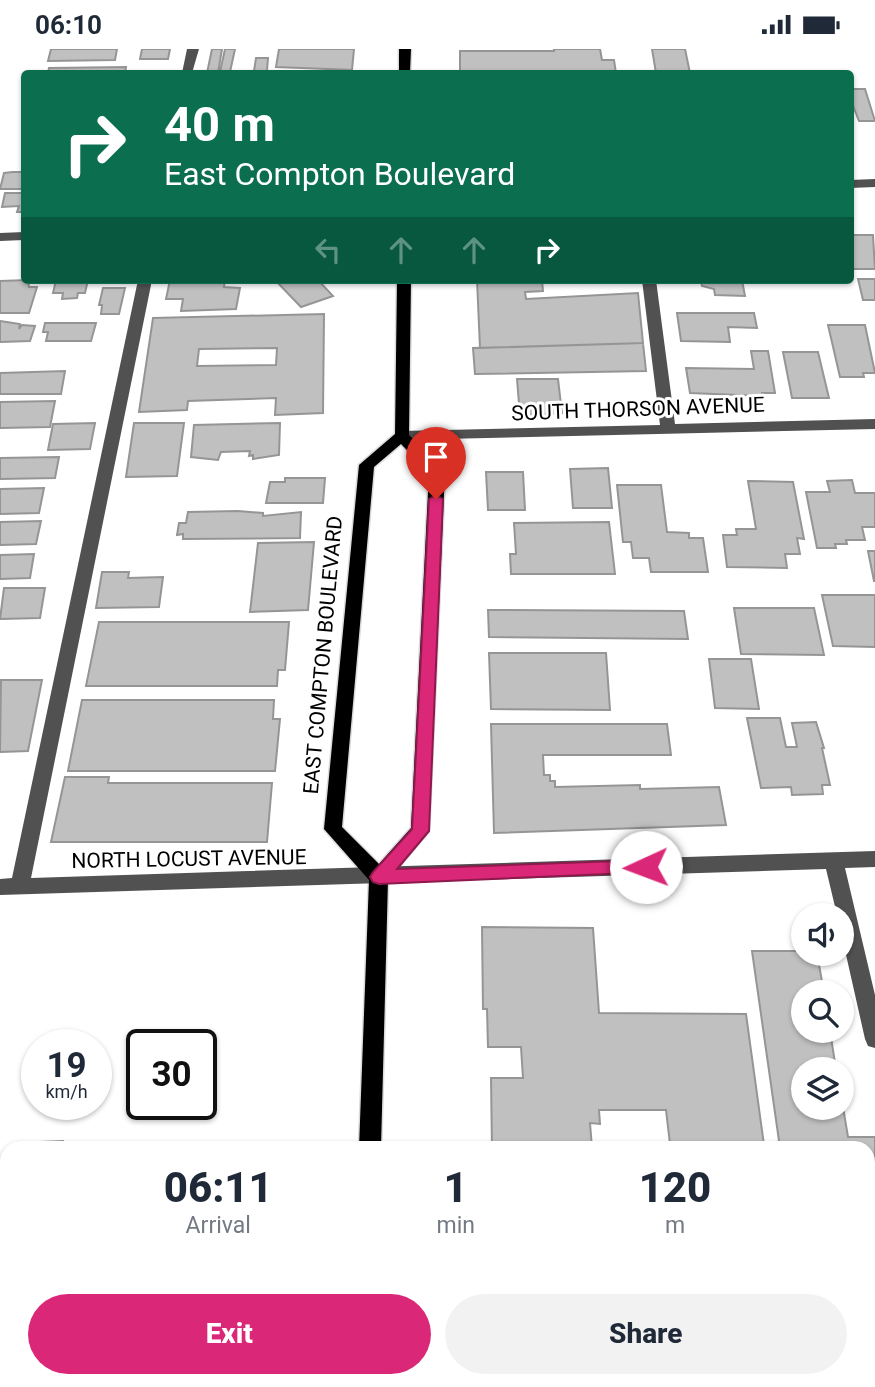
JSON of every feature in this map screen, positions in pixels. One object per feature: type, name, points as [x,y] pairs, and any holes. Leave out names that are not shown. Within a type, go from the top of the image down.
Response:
[{"type":"main road","points":[[405,49],[405,70]]},
{"type":"main road","points":[[370,1141],[379,877],[420,831],[437,472],[402,436],[404,284]]},
{"type":"main road","name":"EAST COMPTON BOULEVARD","points":[[379,877],[333,829],[367,465],[402,436]]},
{"type":"street","points":[[188,70],[193,49]]},
{"type":"street","points":[[854,184],[875,183]]},
{"type":"street","points":[[0,237],[21,236]]},
{"type":"street","points":[[20,886],[144,284]]},
{"type":"street","points":[[650,284],[668,429]]},
{"type":"street","name":"SOUTH THORSON AVENUE","points":[[402,436],[875,424]]},
{"type":"street","name":"NORTH LOCUST AVENUE","points":[[0,887],[379,877],[875,859]]},
{"type":"street","points":[[834,860],[875,1038]]},
{"type":"building","points":[[51,49],[117,49],[115,60],[48,61]]},
{"type":"building","points":[[142,49],[170,49],[168,59],[140,59]]},
{"type":"building","points":[[212,49],[222,49],[218,70],[208,70]]},
{"type":"building","points":[[225,49],[235,49],[230,70],[220,70]]},
{"type":"building","points":[[279,49],[354,49],[352,70],[276,67]]},
{"type":"building","points":[[600,49],[602,60],[614,60],[616,70],[460,70],[460,51]]},
{"type":"building","points":[[652,49],[685,49],[689,70],[656,70]]},
{"type":"building","points":[[256,58],[268,58],[267,70],[254,70]]},
{"type":"building","points":[[126,67],[126,70],[49,68]]},
{"type":"building","points":[[854,89],[865,89],[875,121],[859,121],[854,108]]},
{"type":"building","points":[[21,172],[21,189],[0,189],[4,173]]},
{"type":"building","points":[[5,193],[21,193],[21,212],[17,212],[19,206],[2,207]]},
{"type":"building","points":[[854,235],[873,235],[875,269],[854,269]]},
{"type":"building","points":[[858,279],[875,279],[875,300],[863,300]]},
{"type":"building","points":[[21,280],[21,284],[37,287],[29,313],[0,313],[0,281]]},
{"type":"building","points":[[55,284],[87,284],[85,293],[78,293],[77,298],[62,299],[63,293],[53,293]]},
{"type":"building","points":[[169,284],[224,284],[224,287],[240,288],[236,309],[181,311],[183,299],[166,299]]},
{"type":"building","points":[[279,284],[322,284],[333,296],[301,307]]},
{"type":"building","points":[[477,284],[542,284],[543,291],[525,292],[526,299],[638,293],[643,343],[480,348]]},
{"type":"building","points":[[743,284],[745,296],[715,295],[714,289],[702,286]]},
{"type":"building","points":[[103,288],[125,288],[119,314],[101,314],[102,305],[99,305]]},
{"type":"building","points":[[677,313],[754,313],[757,328],[728,327],[730,342],[681,341]]},
{"type":"building","points":[[324,314],[323,413],[275,415],[276,398],[188,401],[187,410],[139,412],[153,318]],"holes":[[[277,348],[276,365],[197,366],[199,349]]]},
{"type":"building","points":[[0,321],[20,324],[19,329],[22,325],[35,326],[30,341],[0,342]]},
{"type":"building","points":[[45,323],[96,323],[91,341],[46,341],[48,332],[43,332]]},
{"type":"building","points":[[828,325],[865,325],[875,373],[863,373],[864,377],[840,377]]},
{"type":"building","points":[[643,343],[646,371],[475,374],[473,348]]},
{"type":"building","points":[[751,351],[768,351],[775,393],[762,393],[762,396],[690,393],[686,368],[754,369]]},
{"type":"building","points":[[783,352],[818,352],[829,398],[792,398]]},
{"type":"building","points":[[65,371],[61,394],[0,394],[0,373]]},
{"type":"building","points":[[517,379],[558,379],[562,413],[520,416]]},
{"type":"building","points":[[55,401],[50,427],[0,428],[0,402]]},
{"type":"building","points":[[95,423],[90,449],[48,450],[53,424]]},
{"type":"building","points":[[134,423],[184,423],[177,476],[126,477]]},
{"type":"building","points":[[280,423],[279,455],[253,459],[253,455],[249,456],[250,451],[221,452],[218,460],[191,457],[194,425]]},
{"type":"building","points":[[59,457],[55,478],[0,479],[0,458]]},
{"type":"building","points":[[608,468],[612,508],[573,508],[570,469]]},
{"type":"building","points":[[486,472],[523,472],[525,510],[488,510]]},
{"type":"building","points":[[285,478],[325,478],[323,503],[266,503],[270,482],[285,482]]},
{"type":"building","points":[[852,480],[855,493],[875,493],[875,527],[862,527],[865,540],[846,540],[847,544],[835,544],[836,548],[817,548],[806,492],[830,492],[827,481]]},
{"type":"building","points":[[748,481],[793,482],[804,539],[797,538],[800,554],[785,554],[787,568],[727,567],[723,535],[737,535],[736,529],[756,529]]},
{"type":"building","points":[[617,485],[661,485],[667,532],[689,533],[689,538],[703,538],[708,572],[651,572],[649,558],[633,558],[631,542],[623,542]]},
{"type":"building","points":[[44,488],[39,513],[0,514],[0,489]]},
{"type":"building","points":[[188,512],[263,513],[263,516],[301,512],[300,538],[183,539],[183,534],[177,535],[179,523],[186,523]]},
{"type":"building","points":[[41,521],[36,544],[0,545],[0,522]]},
{"type":"building","points":[[609,522],[615,574],[511,574],[510,554],[516,554],[514,523]]},
{"type":"building","points":[[314,542],[308,610],[250,612],[258,543]]},
{"type":"building","points":[[868,551],[875,551],[875,581],[874,581]]},
{"type":"building","points":[[34,554],[30,578],[0,579],[0,555]]},
{"type":"building","points":[[102,572],[129,572],[128,578],[163,577],[159,607],[96,608]]},
{"type":"building","points":[[4,588],[45,588],[40,618],[0,619]]},
{"type":"building","points":[[822,595],[875,595],[875,647],[833,646]]},
{"type":"building","points":[[734,608],[814,608],[824,655],[741,654]]},
{"type":"building","points":[[488,610],[684,611],[688,639],[489,637]]},
{"type":"building","points":[[99,622],[289,622],[285,670],[278,670],[277,686],[86,686]]},
{"type":"building","points":[[489,653],[606,653],[610,710],[491,709]]},
{"type":"building","points":[[709,659],[751,659],[759,709],[715,708]]},
{"type":"building","points":[[1,680],[42,680],[28,751],[0,752]]},
{"type":"building","points":[[82,700],[274,700],[273,719],[280,719],[275,771],[68,771]]},
{"type":"building","points":[[747,718],[780,718],[786,747],[797,747],[792,723],[816,722],[824,748],[830,785],[822,785],[823,794],[792,795],[791,787],[761,788]]},
{"type":"building","points":[[491,724],[667,724],[671,755],[543,755],[544,775],[550,775],[550,781],[555,781],[555,787],[719,787],[726,825],[494,833]]},
{"type":"building","points":[[65,777],[109,777],[108,783],[272,783],[267,842],[51,842]]},
{"type":"building","points":[[482,927],[593,928],[599,1013],[746,1014],[763,1141],[670,1141],[666,1110],[599,1110],[600,1124],[590,1123],[591,1141],[492,1141],[491,1078],[523,1078],[521,1047],[488,1047],[487,1009],[483,1009]]},
{"type":"building","points":[[752,951],[791,951],[791,966],[819,966],[822,980],[791,980],[791,1043],[832,1043],[834,1057],[791,1057],[791,1120],[845,1120],[848,1137],[875,1137],[875,1141],[779,1141]]},
{"type":"route","points":[[436,499],[420,831],[379,877],[646,867]]}]
